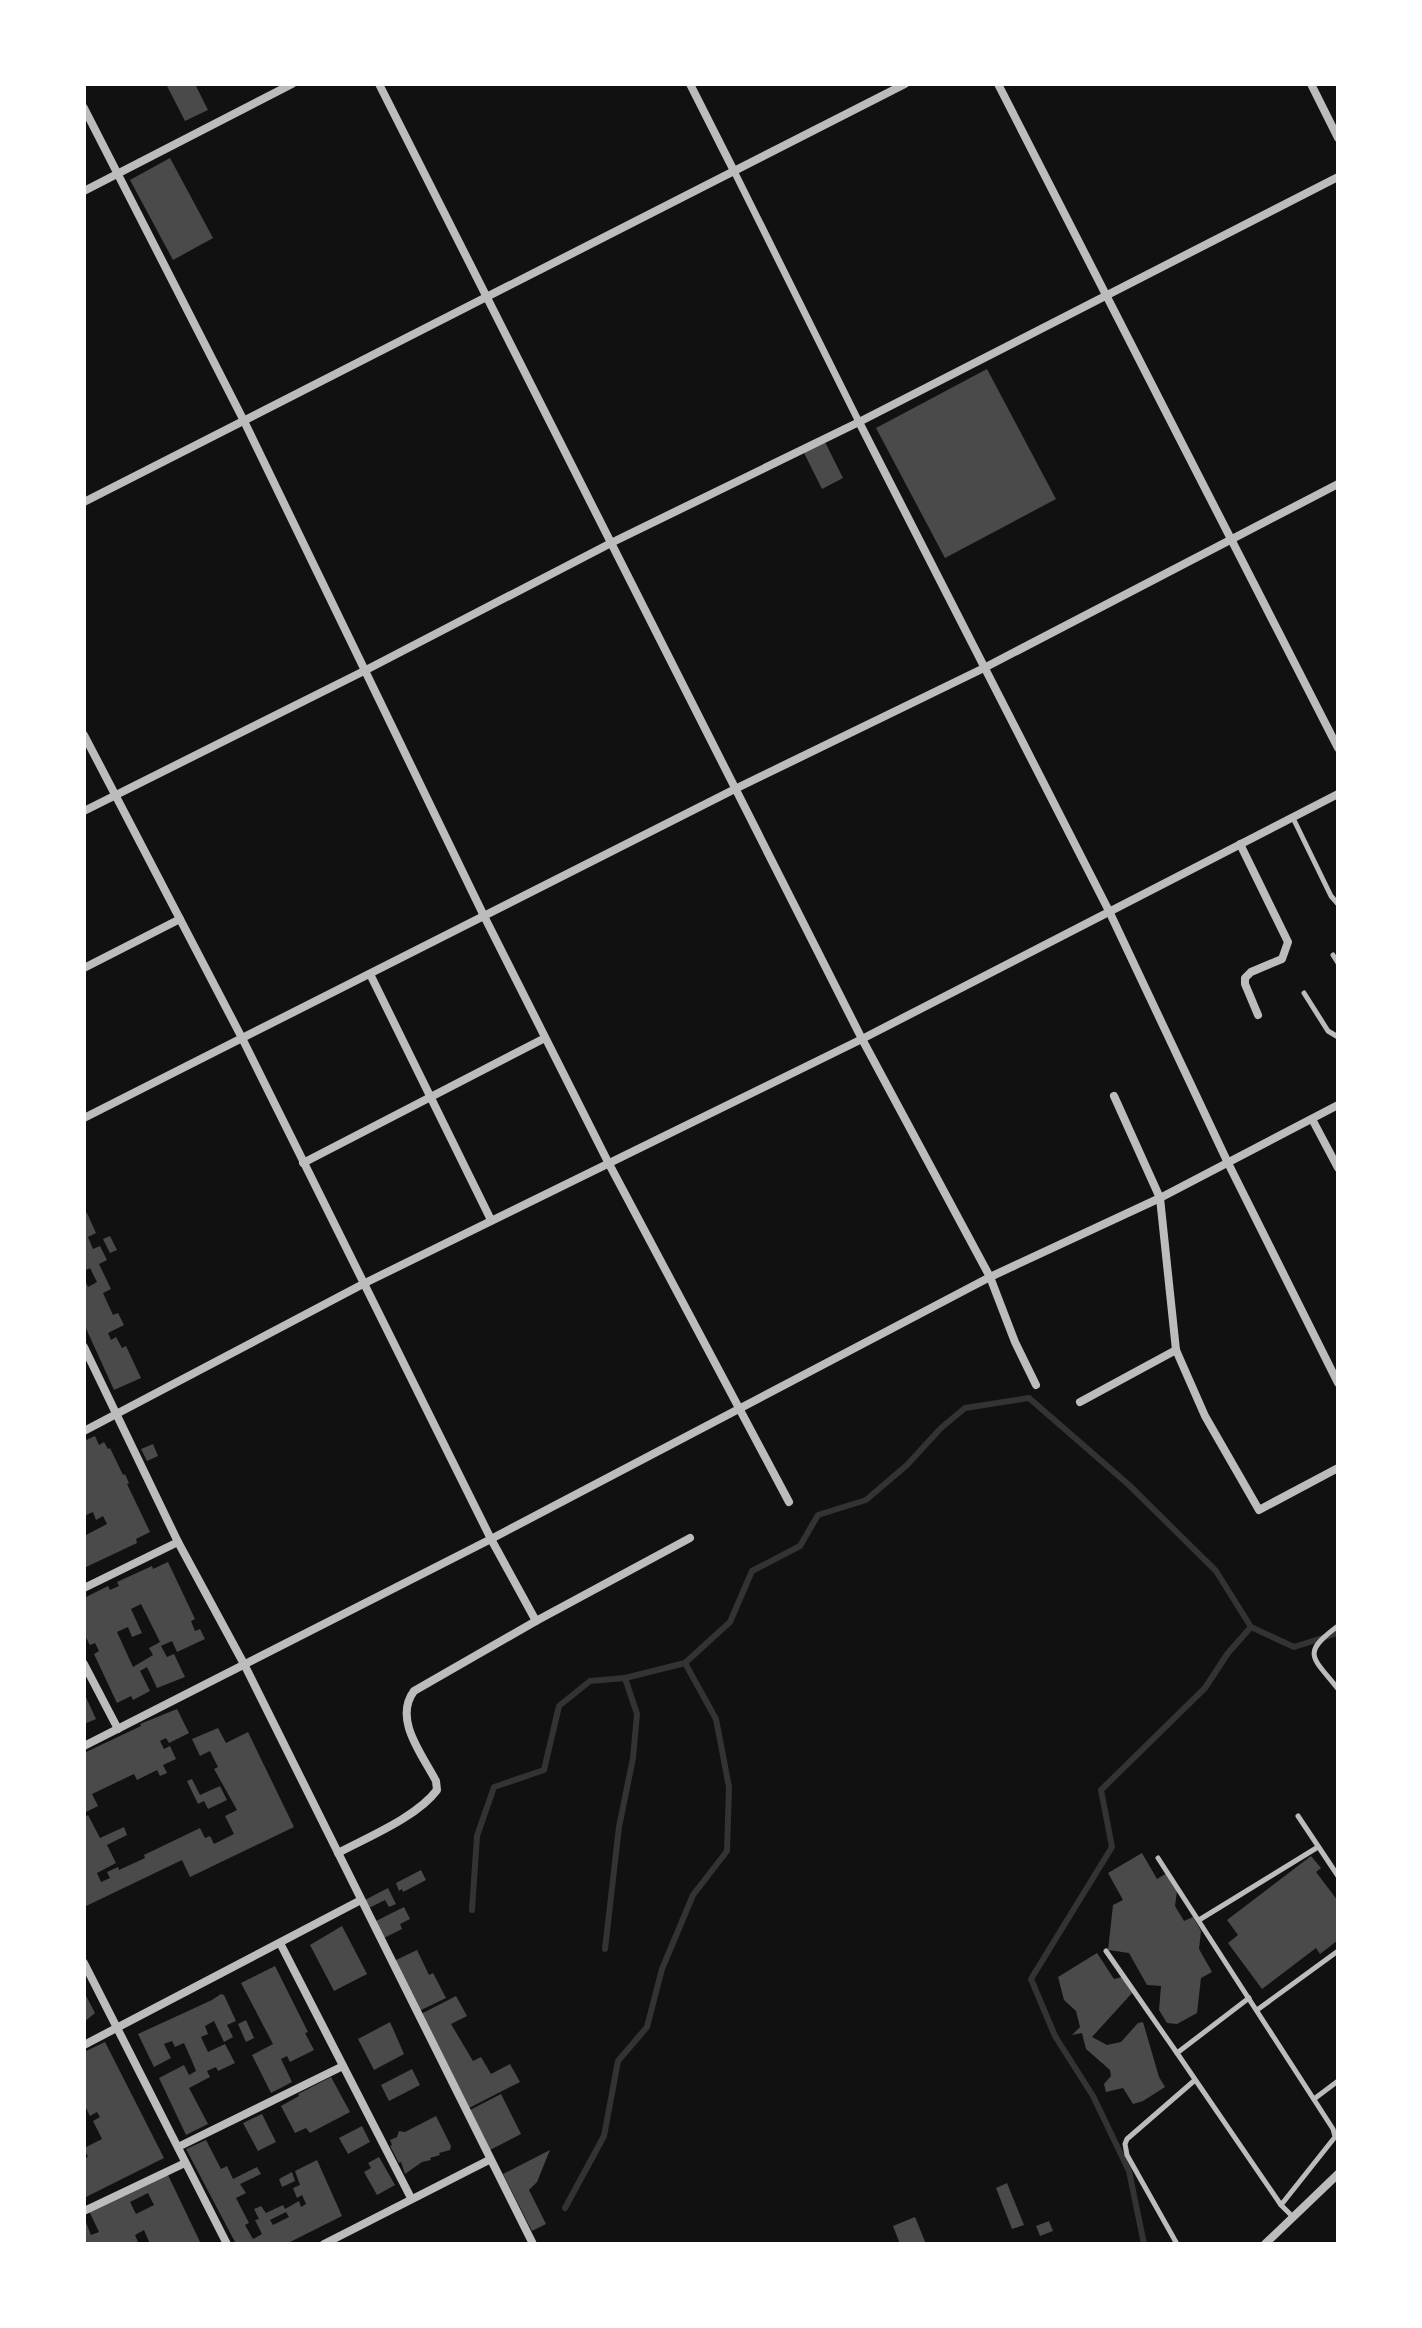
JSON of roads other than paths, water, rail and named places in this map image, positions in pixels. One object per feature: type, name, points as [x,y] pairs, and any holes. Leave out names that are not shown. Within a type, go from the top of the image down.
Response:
[{"type":"street","points":[[84,191],[292,84]]},
{"type":"street","points":[[379,84],[489,296],[862,1039],[990,1277],[1015,1342],[1036,1385]]},
{"type":"street","points":[[690,84],[1109,911],[1228,1163],[1338,1383]]},
{"type":"street","points":[[84,502],[905,84]]},
{"type":"street","points":[[998,84],[1338,748]]},
{"type":"street","points":[[1311,84],[1338,138]]},
{"type":"street","points":[[84,108],[244,421],[545,1038],[789,1502]]},
{"type":"street","points":[[84,811],[613,542],[859,422],[1338,177]]},
{"type":"street","points":[[84,1118],[735,789],[984,668],[1338,484]]},
{"type":"street","points":[[84,735],[242,1038],[491,1539],[536,1621]]},
{"type":"street","points":[[84,1431],[365,1283],[862,1039],[1338,794]]},
{"type":"street","points":[[1240,844],[1288,942],[1282,959],[1251,972],[1245,978],[1258,1015]]},
{"type":"street","points":[[84,968],[180,919]]},
{"type":"street","points":[[370,974],[491,1220]]},
{"type":"street","points":[[303,1163],[545,1038]]},
{"type":"street","points":[[1114,1096],[1160,1198],[1176,1350],[1205,1416],[1259,1510],[1338,1468]]},
{"type":"street","points":[[84,1746],[491,1539],[990,1277],[1160,1198],[1338,1105]]},
{"type":"street","points":[[1312,1119],[1338,1168]]},
{"type":"street","points":[[84,1347],[178,1542],[244,1664],[533,2244]]},
{"type":"street","points":[[1080,1402],[1176,1350]]},
{"type":"street","points":[[338,1853],[416,1809],[437,1790],[436,1781],[406,1723],[406,1701],[414,1691],[690,1538]]},
{"type":"street","points":[[84,1588],[178,1542]]},
{"type":"street","points":[[84,1664],[118,1729]]},
{"type":"street","points":[[84,2045],[361,1900]]},
{"type":"street","points":[[280,1943],[411,2198]]},
{"type":"street","points":[[84,1963],[227,2244]]},
{"type":"street","points":[[178,2147],[343,2066]]},
{"type":"street","points":[[324,2244],[489,2160]]},
{"type":"street","points":[[84,2211],[185,2163]]},
{"type":"street","points":[[1265,2244],[1338,2174]]},
{"type":"lane","points":[[1293,818],[1331,896],[1338,904]]},
{"type":"lane","points":[[1333,955],[1338,963]]},
{"type":"lane","points":[[1304,993],[1328,1031],[1338,1037]]},
{"type":"lane","points":[[1338,1626],[1317,1641],[1313,1654],[1338,1689]]},
{"type":"lane","points":[[1298,1816],[1338,1876]]},
{"type":"lane","points":[[1199,1920],[1318,1847]]},
{"type":"lane","points":[[1158,1858],[1333,2129],[1335,2137],[1281,2205]]},
{"type":"lane","points":[[1106,1951],[1281,2205],[1292,2216]]},
{"type":"lane","points":[[1257,2010],[1338,1951]]},
{"type":"lane","points":[[1177,2053],[1249,1998]]},
{"type":"lane","points":[[1177,2244],[1127,2155],[1125,2144],[1195,2080]]},
{"type":"lane","points":[[1314,2099],[1338,2081]]},
{"type":"lane","points":[[1168,2244],[1169,2232]]},
{"type":"waterway","points":[[565,2208],[604,2136],[618,2061],[647,2027],[662,1969],[693,1895],[727,1851],[729,1787],[716,1719],[685,1663],[730,1622],[752,1571],[800,1546],[818,1515],[866,1500],[965,1408],[1029,1398],[1129,1485],[1216,1571],[1251,1627]]},
{"type":"waterway","points":[[1144,2244],[1129,2171],[1093,2096],[1055,2036],[1031,1979],[1112,1847],[1101,1790],[1205,1688],[1228,1653],[1251,1627],[1294,1647],[1338,1633]]},
{"type":"waterway","points":[[605,1949],[619,1827],[633,1758],[637,1714],[625,1678],[685,1663]]},
{"type":"waterway","points":[[472,1910],[477,1836],[494,1787],[544,1770],[559,1706],[590,1681],[625,1678]]}]
